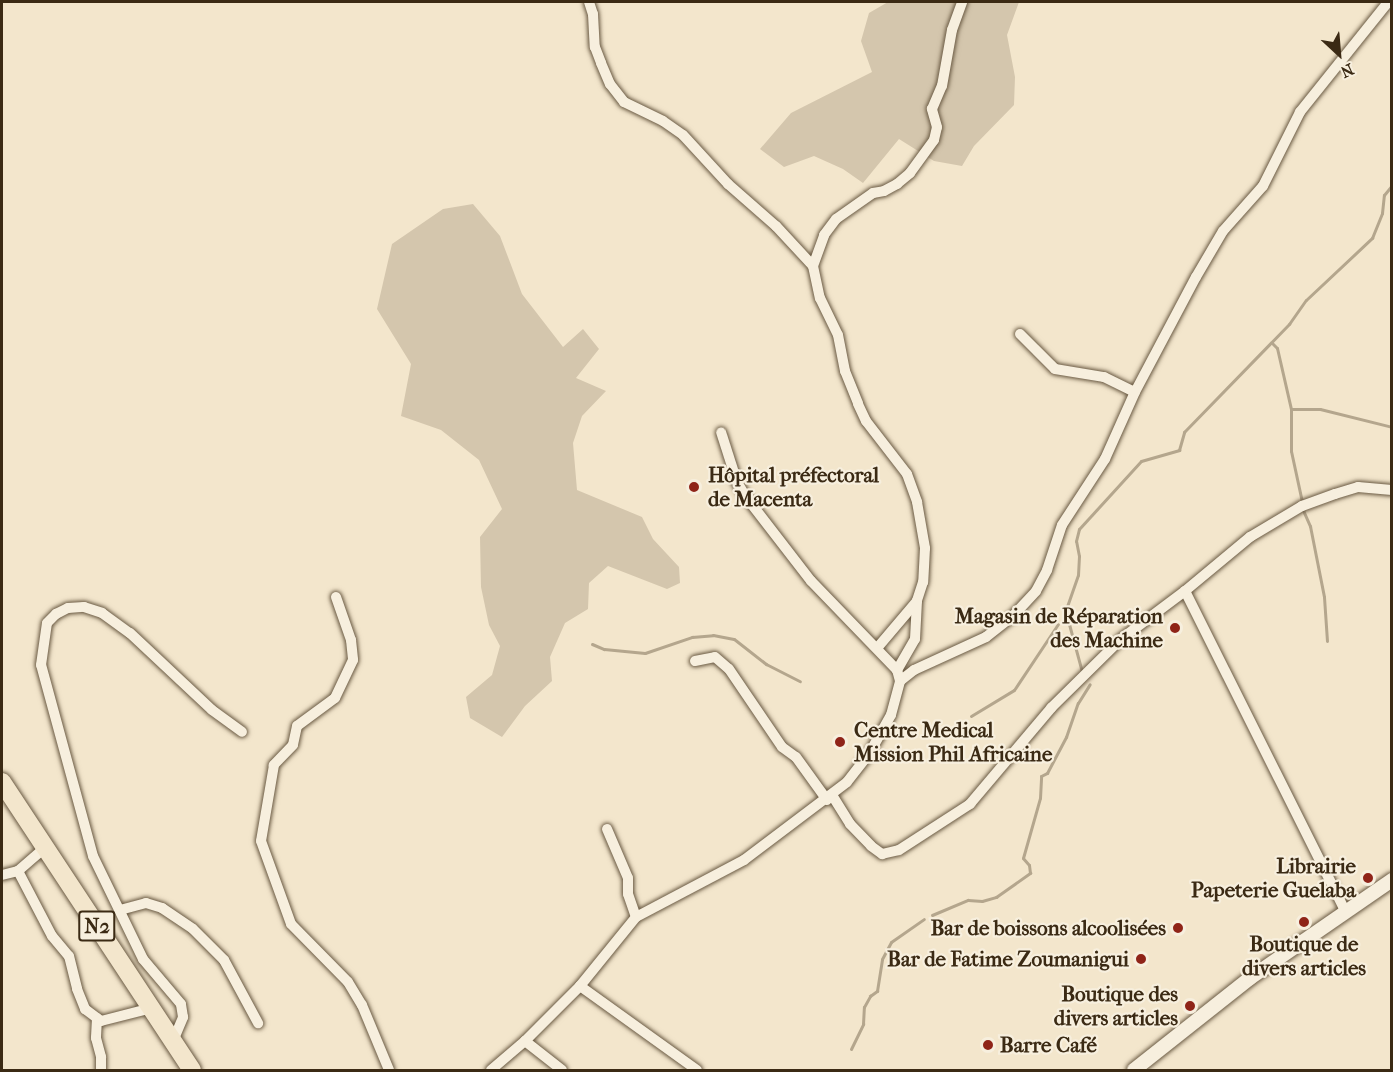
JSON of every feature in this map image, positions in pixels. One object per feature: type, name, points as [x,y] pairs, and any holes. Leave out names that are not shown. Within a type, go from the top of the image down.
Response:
[{"type":"highway","name":"N2","points":[[2,782],[192,1071]]},
{"type":"main road","points":[[1134,1071],[1250,978],[1345,910],[1392,880]]},
{"type":"street","points":[[589,2],[593,14],[595,47],[610,84],[624,102],[663,121],[683,135],[728,184],[776,226],[813,266],[820,298],[838,335],[845,371],[858,404],[866,421],[907,474],[926,548],[923,582],[917,601],[915,639],[897,669]]},
{"type":"street","points":[[813,266],[824,235],[836,219],[873,193],[884,191],[897,184],[910,173],[934,140],[937,127],[932,109],[942,86],[952,30],[962,2]]},
{"type":"street","points":[[900,681],[914,670],[986,637],[1012,618],[1036,591],[1047,570],[1062,525],[1105,459],[1135,392],[1196,277],[1224,231],[1263,186],[1300,112],[1388,2]]},
{"type":"street","points":[[1020,334],[1055,369],[1104,377],[1135,392]]},
{"type":"street","points":[[491,1071],[580,986],[636,917],[744,860],[847,782],[879,737],[891,715],[900,681],[897,669],[811,581],[746,497],[737,482],[721,432]]},
{"type":"street","points":[[695,661],[715,657],[729,669],[782,747],[796,757],[850,824],[882,854],[899,850],[970,804],[1051,708],[1102,657],[1141,622],[1185,591],[1251,537],[1302,506],[1358,487],[1392,490]]},
{"type":"street","points":[[1185,591],[1345,910]]},
{"type":"street","points":[[336,597],[351,640],[353,660],[335,698],[297,726],[293,745],[274,765],[261,841],[291,924],[348,982],[362,1005],[389,1071]]},
{"type":"street","points":[[878,647],[917,601]]},
{"type":"street","points":[[172,1041],[183,1017],[181,1004],[143,959],[93,856],[41,665],[47,623],[56,614],[68,608],[84,607],[102,613],[130,633],[212,710],[242,732]]},
{"type":"street","points":[[607,829],[628,878],[628,894],[636,917]]},
{"type":"street","points":[[2,875],[18,871],[45,847]]},
{"type":"street","points":[[18,871],[52,936],[69,956],[77,989],[86,1009],[101,1021],[152,1008]]},
{"type":"street","points":[[120,910],[146,903],[162,908],[193,929],[224,960],[258,1023]]},
{"type":"street","points":[[580,986],[697,1071]]},
{"type":"street","points":[[97,1018],[96,1038],[101,1057],[100,1071]]},
{"type":"street","points":[[525,1041],[562,1071]]},
{"type":"shaded area","points":[[888,2],[1019,2],[1007,35],[1015,77],[1014,105],[974,146],[962,166],[934,161],[899,139],[863,183],[843,169],[814,156],[784,167],[760,149],[791,113],[872,72],[861,41],[869,13]]},
{"type":"shaded area","points":[[473,204],[500,236],[522,294],[563,347],[583,329],[599,349],[576,378],[606,391],[582,416],[573,443],[577,490],[642,517],[653,539],[679,567],[680,583],[667,589],[608,566],[589,583],[588,609],[565,623],[550,657],[552,681],[525,706],[502,737],[470,718],[466,697],[492,675],[500,646],[489,625],[481,587],[480,537],[502,509],[479,460],[441,430],[401,416],[411,364],[377,309],[392,244],[443,209]]},
{"type":"waterway","points":[[1064,615],[1078,575],[1079,556],[1076,541],[1079,529],[1141,461],[1179,450],[1184,432],[1289,324],[1306,300],[1372,238],[1382,213],[1384,195],[1392,185]]},
{"type":"waterway","points":[[1272,343],[1277,348],[1291,409],[1291,451],[1302,502]]},
{"type":"waterway","points":[[1291,409],[1320,409],[1392,427]]},
{"type":"waterway","points":[[1302,508],[1310,526],[1324,597],[1327,641]]},
{"type":"waterway","points":[[1066,613],[1082,672]]},
{"type":"waterway","points":[[971,716],[1014,690],[1058,624]]},
{"type":"waterway","points":[[592,644],[604,649],[645,653],[692,637],[713,635],[734,639],[766,664],[800,681]]},
{"type":"waterway","points":[[932,915],[968,900],[982,901],[996,897],[1030,873],[1029,865],[1023,858],[1040,798],[1041,776],[1047,773],[1066,737],[1078,703],[1090,684]]},
{"type":"waterway","points":[[851,1049],[863,1024],[864,1007],[870,996],[877,991],[882,959],[891,942],[924,919]]},
{"type":"place","name":"Hôpital préfectoral de Macenta","points":[[694,487]]},
{"type":"place","name":"Magasin de Réparation des Machine","points":[[1175,628]]},
{"type":"place","name":"Centre Medical Mission Phil Africaine","points":[[840,742]]},
{"type":"place","name":"Librairie Papeterie Guelaba","points":[[1368,878]]},
{"type":"place","name":"Boutique de divers articles","points":[[1304,922]]},
{"type":"place","name":"Bar de boissons alcoolisées","points":[[1178,928]]},
{"type":"place","name":"Bar de Fatime Zoumanigui","points":[[1141,959]]},
{"type":"place","name":"Boutique des divers articles","points":[[1190,1006]]},
{"type":"place","name":"Barre Café","points":[[988,1045]]}]
